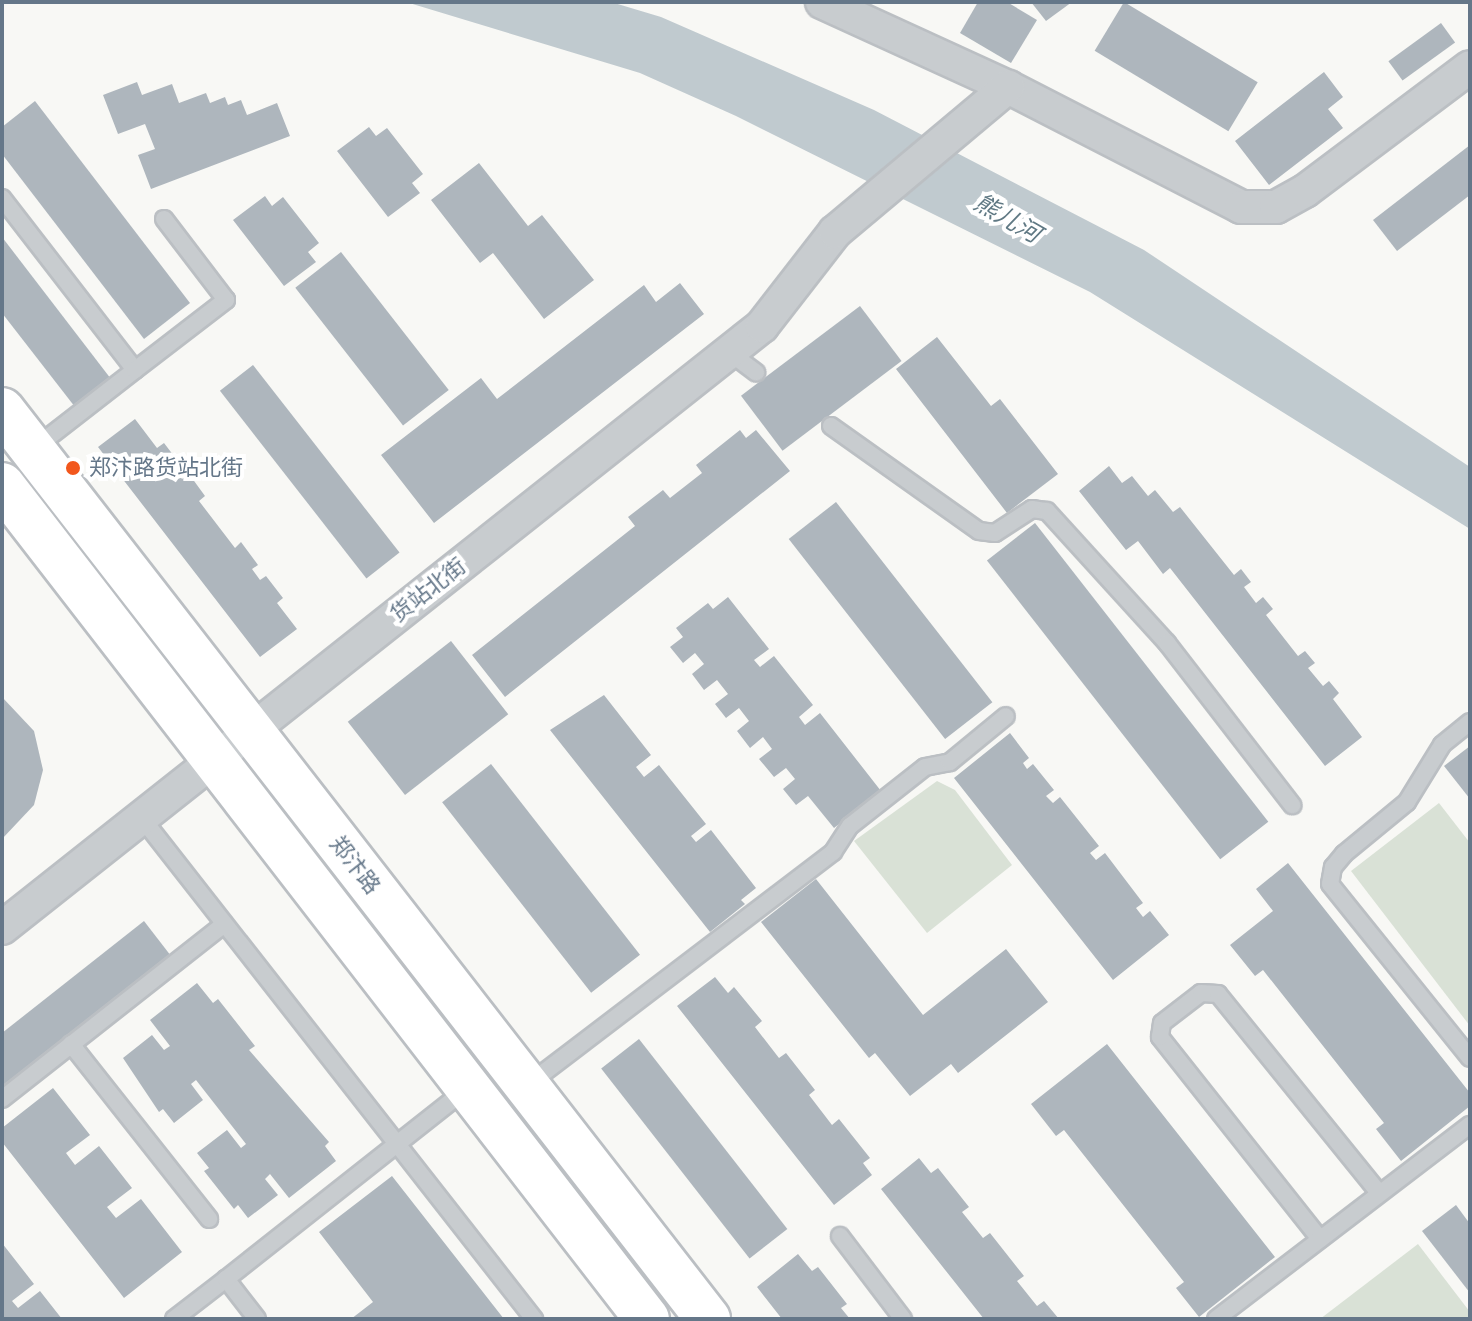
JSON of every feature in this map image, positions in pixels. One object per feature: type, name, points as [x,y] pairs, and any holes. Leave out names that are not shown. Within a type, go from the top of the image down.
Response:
[{"type":"main road","name":"郑汴路","points":[[2,410],[708,1319]]},
{"type":"main road","points":[[2,485],[647,1319]]},
{"type":"street","points":[[822,2],[1008,87],[1241,207],[1276,207],[1305,191],[1470,67]]},
{"type":"street","name":"货站北街","points":[[2,928],[762,326],[835,232],[1008,87]]},
{"type":"lane","points":[[2,198],[135,370]]},
{"type":"lane","points":[[32,449],[226,300],[164,219]]},
{"type":"lane","points":[[729,352],[756,372]]},
{"type":"lane","points":[[831,426],[979,531],[995,533],[1032,509],[1047,511],[1167,643],[1292,805]]},
{"type":"lane","points":[[526,1086],[833,852],[850,826],[925,767],[950,762],[1006,716]]},
{"type":"lane","points":[[1470,722],[1442,745],[1407,802],[1344,854],[1333,867],[1330,884],[1470,1058]]},
{"type":"lane","points":[[141,817],[534,1319]]},
{"type":"lane","points":[[2,1099],[224,924]]},
{"type":"lane","points":[[1320,1239],[1160,1037],[1162,1023],[1201,993],[1218,994],[1379,1193]]},
{"type":"lane","points":[[71,1044],[209,1219]]},
{"type":"lane","points":[[174,1319],[469,1088]]},
{"type":"lane","points":[[1216,1319],[1470,1125]]},
{"type":"lane","points":[[840,1236],[903,1319]]},
{"type":"lane","points":[[226,1279],[257,1319]]},
{"type":"shaded area","points":[[937,781],[955,790],[1012,865],[927,933],[854,841]]},
{"type":"shaded area","points":[[1439,803],[1470,843],[1470,1026],[1351,871]]},
{"type":"shaded area","points":[[1418,1244],[1470,1312],[1470,1319],[1320,1319]]},
{"type":"water","name":"熊儿河","points":[[406,2],[611,2],[661,17],[874,110],[1144,250],[1470,467],[1470,529],[1090,292],[736,116],[640,73]]},
{"type":"building","points":[[978,2],[1007,2],[1037,20],[1011,63],[960,33]]},
{"type":"building","points":[[1031,2],[1072,2],[1046,21]]},
{"type":"building","points":[[1124,2],[1258,82],[1228,131],[1095,51]]},
{"type":"building","points":[[1441,23],[1455,42],[1403,81],[1388,61]]},
{"type":"building","points":[[1324,72],[1343,97],[1328,109],[1343,128],[1269,185],[1235,141]]},
{"type":"building","points":[[137,82],[142,95],[172,84],[179,103],[206,93],[210,103],[225,97],[228,105],[241,100],[247,115],[277,103],[290,136],[151,189],[138,155],[155,149],[145,124],[118,134],[103,95]]},
{"type":"building","points":[[35,101],[190,303],[144,339],[2,154],[2,127]]},
{"type":"building","points":[[369,127],[376,136],[387,128],[423,174],[412,183],[420,193],[388,217],[337,151]]},
{"type":"building","points":[[1470,145],[1470,195],[1397,251],[1373,220]]},
{"type":"building","points":[[479,163],[528,226],[542,215],[594,280],[544,319],[493,253],[480,263],[431,200]]},
{"type":"building","points":[[265,196],[272,206],[283,197],[319,243],[308,252],[316,262],[284,286],[233,220]]},
{"type":"building","points":[[2,237],[111,379],[75,407],[2,313]]},
{"type":"building","points":[[341,252],[449,390],[403,426],[295,288]]},
{"type":"building","points":[[680,283],[704,314],[434,523],[381,455],[481,378],[497,399],[644,285],[656,302]]},
{"type":"building","points":[[860,306],[902,361],[783,451],[741,396]]},
{"type":"building","points":[[937,337],[991,406],[1000,399],[1058,474],[1007,513],[896,369]]},
{"type":"building","points":[[253,365],[400,553],[366,578],[220,391]]},
{"type":"building","points":[[135,419],[157,448],[164,443],[177,460],[171,465],[182,479],[189,474],[205,496],[199,501],[235,548],[241,542],[258,565],[252,569],[260,580],[266,576],[283,598],[277,603],[297,629],[260,657],[98,447]]},
{"type":"building","points":[[740,430],[746,438],[756,430],[790,471],[505,697],[472,655],[635,526],[628,517],[663,490],[670,498],[702,473],[696,465]]},
{"type":"building","points":[[1109,466],[1122,483],[1132,476],[1148,496],[1155,490],[1173,512],[1180,507],[1234,575],[1241,569],[1251,582],[1244,587],[1256,603],[1263,597],[1273,609],[1266,615],[1298,656],[1305,651],[1315,663],[1308,668],[1323,686],[1329,681],[1339,693],[1333,699],[1362,737],[1325,766],[1170,568],[1163,574],[1138,541],[1126,550],[1079,491]]},
{"type":"building","points":[[836,502],[992,702],[945,739],[789,539]]},
{"type":"building","points":[[1035,523],[1268,822],[1220,859],[987,561]]},
{"type":"building","points":[[728,597],[769,649],[754,660],[760,667],[774,656],[813,705],[799,717],[805,725],[820,713],[881,791],[834,828],[808,796],[796,805],[783,789],[795,779],[786,768],[774,777],[759,759],[772,749],[763,737],[750,748],[737,731],[749,721],[739,708],[726,718],[715,704],[728,694],[717,680],[704,690],[692,674],[704,664],[695,653],[683,663],[670,647],[683,637],[676,628],[708,603],[713,609]]},
{"type":"building","points":[[451,641],[508,714],[405,795],[348,722]]},
{"type":"building","points":[[604,695],[651,755],[636,767],[644,777],[659,765],[706,824],[691,836],[696,842],[711,830],[756,888],[741,900],[745,904],[710,932],[550,730]]},
{"type":"building","points":[[2,697],[34,731],[43,770],[34,805],[2,839]]},
{"type":"building","points":[[1010,733],[1029,758],[1023,763],[1027,769],[1033,764],[1054,790],[1046,796],[1053,803],[1060,797],[1099,846],[1090,853],[1096,860],[1105,853],[1143,903],[1136,908],[1143,917],[1150,911],[1169,935],[1113,980],[954,778]]},
{"type":"building","points":[[1470,746],[1470,799],[1444,766]]},
{"type":"building","points":[[491,764],[640,955],[591,993],[442,802]]},
{"type":"building","points":[[1288,863],[1470,1093],[1470,1106],[1401,1161],[1376,1129],[1384,1123],[1263,970],[1255,976],[1230,945],[1273,911],[1256,889]]},
{"type":"building","points":[[816,879],[923,1015],[1006,949],[1048,1002],[958,1073],[951,1064],[910,1096],[875,1053],[869,1058],[761,922]]},
{"type":"building","points":[[144,921],[171,956],[2,1088],[2,1033]]},
{"type":"building","points":[[715,977],[728,993],[734,987],[762,1021],[755,1027],[779,1058],[786,1053],[815,1090],[809,1095],[832,1125],[839,1119],[870,1158],[863,1163],[872,1175],[834,1205],[677,1006]]},
{"type":"building","points":[[197,983],[213,1003],[218,999],[255,1046],[249,1050],[329,1142],[325,1146],[336,1161],[289,1198],[270,1174],[265,1179],[278,1195],[248,1218],[238,1205],[234,1209],[204,1171],[209,1168],[197,1153],[227,1130],[241,1148],[246,1144],[196,1080],[191,1084],[203,1100],[174,1123],[163,1109],[159,1112],[123,1058],[152,1035],[164,1050],[170,1046],[150,1020]]},
{"type":"building","points":[[639,1039],[787,1229],[750,1258],[601,1069]]},
{"type":"building","points":[[1107,1044],[1275,1257],[1199,1317],[1176,1288],[1184,1282],[1064,1130],[1056,1136],[1031,1104]]},
{"type":"building","points":[[53,1088],[90,1135],[66,1153],[75,1165],[99,1146],[132,1188],[107,1207],[116,1218],[141,1199],[182,1252],[124,1298],[2,1142],[2,1128]]},
{"type":"building","points":[[919,1158],[931,1173],[938,1168],[969,1207],[962,1212],[983,1238],[990,1233],[1024,1276],[1017,1281],[1037,1306],[1044,1301],[1059,1319],[984,1319],[881,1189]]},
{"type":"building","points":[[392,1176],[504,1319],[351,1319],[373,1302],[319,1232]]},
{"type":"building","points":[[1456,1205],[1470,1224],[1470,1293],[1422,1231]]},
{"type":"building","points":[[2,1243],[34,1284],[12,1301],[18,1308],[40,1291],[62,1319],[2,1319]]},
{"type":"building","points":[[798,1254],[812,1271],[818,1267],[847,1304],[841,1308],[850,1319],[782,1319],[757,1287]]},
{"type":"place","name":"郑汴路货站北街","points":[[73,468]]}]
